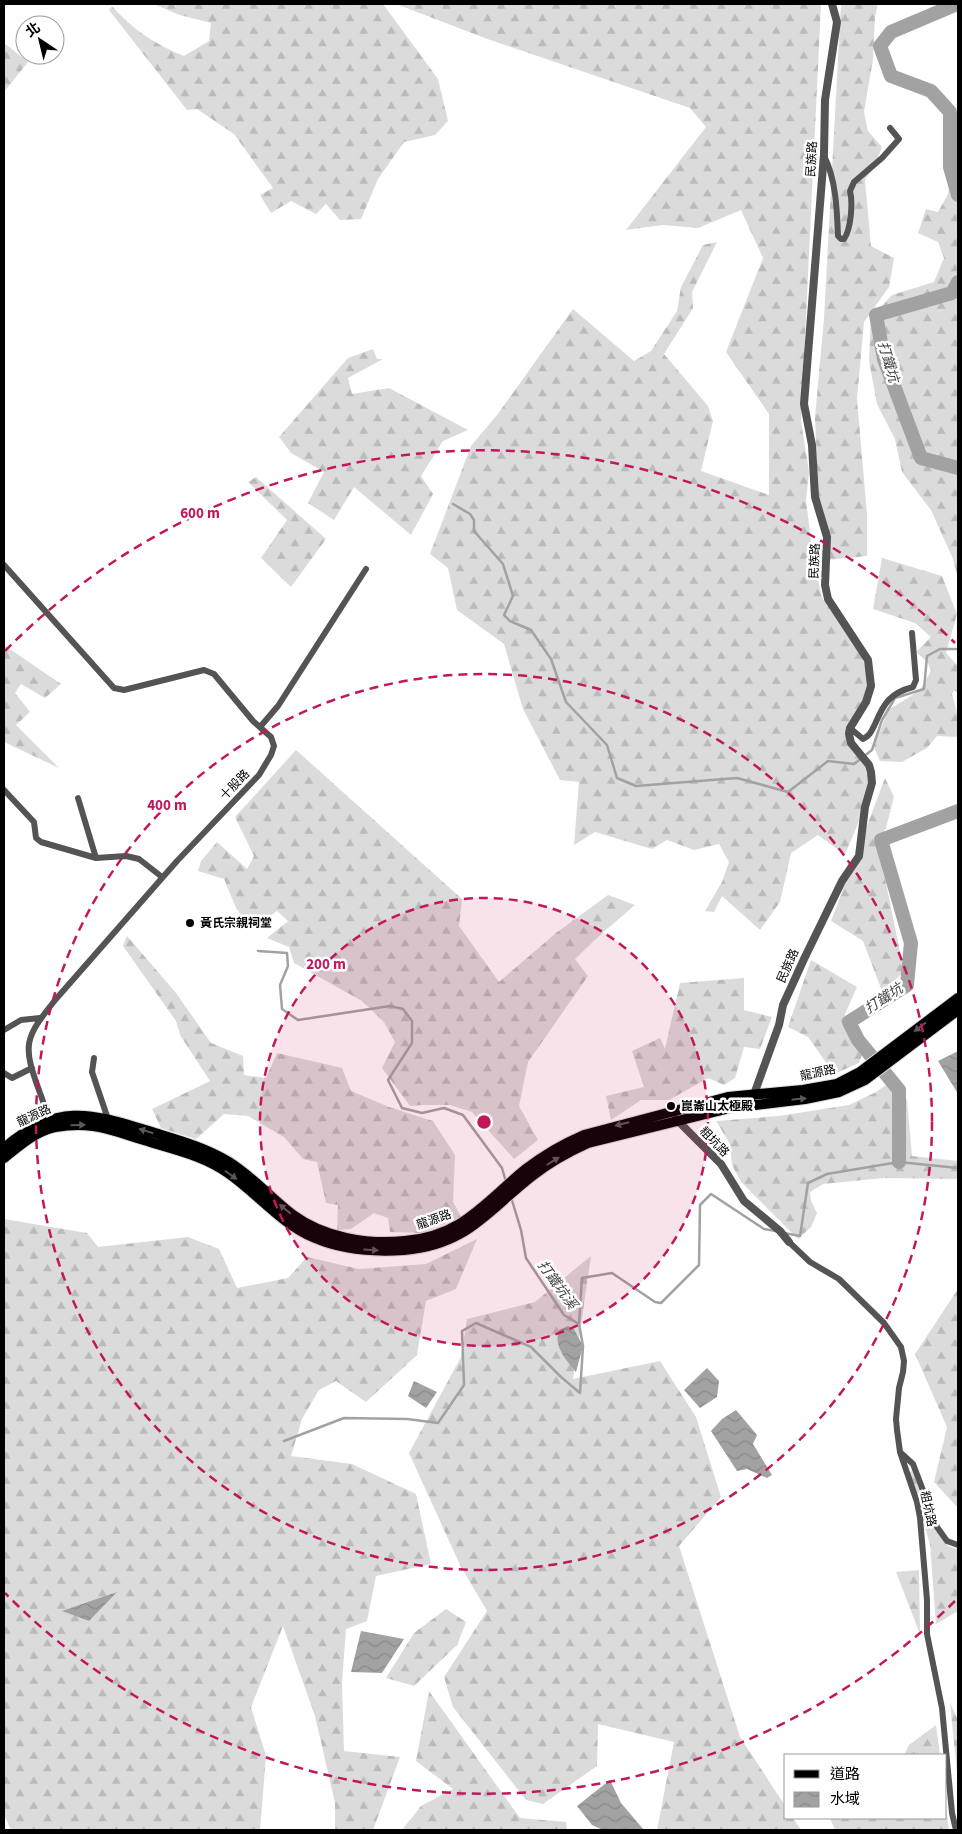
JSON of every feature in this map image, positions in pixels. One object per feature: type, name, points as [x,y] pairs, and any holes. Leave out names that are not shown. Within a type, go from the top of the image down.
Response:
[{"type":"main road","points":[[885,1060],[958,998]]},
{"type":"main road","points":[[4,1158],[51,1124],[107,1128],[198,1157],[225,1171],[276,1213],[314,1238],[347,1247],[406,1250],[430,1246],[471,1229],[508,1191],[575,1148],[609,1137],[730,1108],[814,1098],[840,1092],[865,1080],[875,1067],[958,1010]]},
{"type":"main road","name":"龍源路","points":[[4,1148],[26,1131],[78,1115],[108,1119],[190,1144],[217,1155],[244,1172],[304,1223],[318,1229],[349,1238],[386,1242],[405,1241],[427,1238],[448,1231],[466,1221],[508,1191],[543,1156],[584,1135],[709,1101],[754,1094],[804,1090],[836,1084],[875,1067]]},
{"type":"street","name":"民族路","points":[[751,1105],[783,1005],[842,881],[859,856],[864,807],[872,783],[871,772],[866,762],[851,743],[849,734],[850,728],[866,702],[871,686],[868,660],[828,599],[825,585],[827,537],[815,497],[812,445],[804,404],[824,154],[825,100],[837,22],[832,4]]},
{"type":"street","points":[[824,154],[830,168],[838,236],[842,240],[848,233],[853,201],[850,191],[854,182],[882,158],[900,139],[890,128]]},
{"type":"street","name":"十股路","points":[[4,565],[114,688],[124,690],[204,670],[214,674],[271,737],[274,746],[259,775],[162,878],[40,1018],[28,1044],[28,1058],[51,1124]]},
{"type":"street","points":[[260,727],[278,706],[366,570]]},
{"type":"street","points":[[850,728],[863,739],[869,737],[882,708],[892,696],[901,690],[913,687],[916,680],[912,634]]},
{"type":"street","points":[[4,790],[34,822],[36,838],[41,842],[96,858],[126,856],[139,859],[162,878]]},
{"type":"street","points":[[78,798],[78,804],[96,858]]},
{"type":"street","points":[[4,1030],[21,1020],[40,1018]]},
{"type":"street","points":[[94,1058],[92,1072],[108,1119]]},
{"type":"street","points":[[4,1073],[12,1078],[32,1068]]},
{"type":"street","name":"粗坑路","points":[[669,1112],[721,1164],[744,1201],[780,1231],[810,1262],[839,1279],[884,1323],[901,1347],[904,1372],[899,1388],[896,1419],[900,1452],[917,1502],[920,1518],[926,1591],[927,1634],[942,1708],[946,1754]]},
{"type":"street","points":[[900,1452],[913,1464],[937,1527],[947,1541],[958,1545]]},
{"type":"street","name":"粗坑路","points":[[947,1760],[952,1813],[956,1830]]},
{"type":"green space","points":[[153,4],[383,4],[438,79],[448,121],[435,135],[404,142],[378,179],[361,219],[340,220],[326,204],[316,214],[291,201],[271,213],[260,195],[273,188],[234,134],[197,109],[187,110],[109,10],[112,6],[145,36],[184,56],[209,41],[211,23],[180,15]]},
{"type":"green space","points":[[396,4],[821,4],[801,421],[809,472],[806,500],[813,557],[822,598],[848,632],[863,659],[869,685],[862,707],[848,735],[866,761],[869,771],[869,783],[864,808],[845,855],[818,835],[791,853],[780,902],[760,930],[722,896],[714,912],[705,911],[722,882],[729,862],[719,844],[694,850],[667,840],[652,849],[595,832],[574,845],[579,782],[560,780],[523,709],[504,644],[457,610],[448,568],[430,554],[471,446],[497,415],[573,309],[634,361],[651,351],[677,311],[681,287],[703,245],[717,242],[692,292],[693,308],[664,354],[708,406],[713,421],[701,471],[769,495],[769,414],[726,352],[763,258],[741,210],[698,228],[663,225],[626,230],[706,127],[690,108],[490,40]]},
{"type":"green space","points":[[841,4],[878,4],[875,17],[873,59],[864,112],[868,131],[882,147],[875,165],[865,180],[871,246],[894,258],[889,287],[864,322],[857,399],[867,514],[867,556],[826,560],[818,490],[815,417],[824,318]]},
{"type":"green space","points":[[4,43],[15,52],[15,65],[26,65],[4,92]]},
{"type":"green space","points":[[958,162],[958,579],[953,559],[931,510],[902,472],[895,439],[877,404],[869,361],[871,317],[892,295],[934,282],[944,258],[938,242],[918,233],[926,209],[938,212],[948,194],[952,170]]},
{"type":"green space","points":[[373,349],[377,359],[383,359],[348,378],[352,394],[389,388],[468,430],[443,441],[421,476],[433,494],[411,535],[354,487],[334,520],[308,503],[324,472],[291,453],[279,437],[348,358]]},
{"type":"green space","points":[[256,477],[326,539],[291,587],[261,558],[287,520],[248,482]]},
{"type":"green space","points":[[882,558],[942,576],[957,614],[946,653],[958,666],[958,693],[954,690],[952,694],[958,716],[958,737],[937,736],[927,748],[902,762],[880,761],[874,747],[888,710],[919,691],[931,671],[928,663],[916,652],[931,637],[915,623],[873,609]]},
{"type":"green space","points":[[4,645],[61,684],[45,698],[21,684],[15,693],[30,712],[16,725],[59,768],[4,742]]},
{"type":"green space","points":[[296,750],[462,899],[459,926],[499,982],[556,933],[608,895],[635,905],[575,959],[588,976],[528,1062],[519,1106],[538,1140],[514,1159],[472,1112],[450,1105],[410,1106],[382,1068],[395,1042],[384,1022],[362,1001],[294,963],[289,947],[267,938],[288,921],[277,911],[252,929],[236,908],[224,879],[198,871],[201,861],[217,842],[247,869],[254,856],[235,817]]},
{"type":"green space","points":[[885,778],[894,797],[886,828],[875,842],[886,883],[904,972],[882,991],[863,941],[831,921]]},
{"type":"green space","points":[[127,936],[176,993],[211,1043],[243,1056],[244,1075],[266,1078],[277,1053],[342,1068],[351,1091],[389,1107],[433,1121],[455,1155],[453,1202],[461,1217],[421,1233],[390,1232],[388,1218],[374,1213],[351,1229],[337,1230],[338,1205],[326,1203],[317,1162],[303,1159],[284,1137],[248,1116],[224,1114],[196,1139],[161,1128],[152,1109],[210,1081],[180,1035],[176,1021],[123,946]]},
{"type":"green space","points":[[811,960],[857,987],[842,1021],[862,1055],[859,1063],[834,1074],[808,1037],[788,1027]]},
{"type":"green space","points":[[744,978],[744,1010],[772,1017],[760,1049],[744,1047],[735,1078],[724,1085],[708,1078],[669,1100],[641,1100],[611,1120],[606,1096],[644,1087],[632,1051],[660,1038],[665,1049],[680,983]]},
{"type":"green space","points":[[896,1078],[907,1100],[912,1156],[958,1161],[958,1179],[884,1178],[823,1184],[810,1192],[811,1201],[817,1213],[811,1227],[798,1239],[741,1182],[732,1165],[730,1144],[716,1121],[779,1116],[849,1105],[876,1092]]},
{"type":"green space","points":[[4,1219],[87,1233],[98,1247],[188,1237],[219,1249],[237,1288],[288,1278],[307,1257],[359,1269],[426,1264],[477,1239],[456,1289],[426,1301],[417,1355],[366,1402],[336,1381],[319,1390],[302,1419],[291,1456],[352,1464],[416,1494],[431,1564],[376,1576],[367,1621],[346,1629],[342,1683],[344,1751],[400,1757],[373,1830],[335,1830],[335,1803],[315,1716],[283,1626],[251,1707],[266,1756],[260,1830],[11,1830],[4,1815]]},
{"type":"green space","points":[[591,1256],[573,1379],[660,1361],[696,1417],[721,1497],[679,1546],[740,1737],[784,1804],[784,1819],[794,1819],[801,1830],[657,1830],[674,1742],[598,1724],[597,1766],[543,1804],[526,1800],[453,1707],[444,1677],[487,1611],[460,1565],[409,1453],[461,1357],[467,1319],[535,1302]]},
{"type":"green space","points":[[958,1289],[958,1508],[934,1482],[947,1427],[915,1354]]},
{"type":"green space","points":[[913,1470],[934,1525],[948,1546],[958,1549],[958,1611],[936,1624],[930,1544],[909,1475]]},
{"type":"green space","points":[[919,1570],[920,1634],[896,1572]]},
{"type":"green space","points":[[446,1609],[466,1622],[457,1645],[414,1686],[386,1678],[414,1633]]},
{"type":"green space","points":[[429,1691],[520,1818],[566,1822],[567,1830],[402,1830],[421,1806],[453,1789],[416,1761]]},
{"type":"green space","points":[[950,1703],[958,1720],[958,1782]]},
{"type":"green space","points":[[936,1725],[940,1754],[904,1754],[909,1745]]},
{"type":"green space","points":[[947,1814],[949,1830],[835,1830],[830,1819],[947,1819]]},
{"type":"water","points":[[958,1051],[958,1094],[938,1061]]},
{"type":"water","points":[[568,1326],[574,1329],[583,1346],[576,1372],[561,1352],[558,1342],[559,1330]]},
{"type":"water","points":[[707,1368],[719,1381],[717,1397],[700,1408],[684,1390]]},
{"type":"water","points":[[414,1381],[437,1392],[426,1408],[408,1396]]},
{"type":"water","points":[[736,1410],[757,1435],[753,1444],[772,1475],[767,1478],[747,1469],[737,1471],[711,1431],[722,1419]]},
{"type":"water","points":[[117,1592],[89,1621],[62,1611]]},
{"type":"water","points":[[361,1631],[404,1639],[382,1673],[351,1672]]},
{"type":"water","points":[[610,1780],[621,1803],[644,1830],[603,1830],[592,1825],[577,1806]]},
{"type":"waterway","name":"打鐵坑","points":[[957,4],[891,32],[880,46],[891,76],[931,91],[950,112],[950,167],[958,195]]},
{"type":"waterway","name":"打鐵坑","points":[[958,282],[952,293],[876,315],[884,359],[921,458],[958,468]]},
{"type":"waterway","points":[[453,504],[470,514],[474,520],[474,531],[503,564],[513,596],[504,615],[510,621],[531,630],[551,659],[566,702],[607,745],[617,778],[636,786],[737,778],[788,792],[828,761],[854,764],[872,750],[882,720],[895,698],[924,689],[927,656],[940,649],[958,649]]},
{"type":"waterway","name":"打鐵坑","points":[[899,1162],[899,1090],[858,1040],[849,1022],[907,985],[911,943],[881,840],[958,811]]},
{"type":"waterway","name":"打鐵坑溪","points":[[258,951],[287,953],[288,966],[280,985],[282,1009],[298,1020],[390,1006],[403,1009],[412,1021],[412,1043],[388,1080],[402,1108],[422,1113],[444,1108],[463,1115],[502,1168],[506,1182]]},
{"type":"waterway","name":"打鐵坑溪","points":[[784,1233],[800,1236],[808,1183],[827,1174],[899,1162],[958,1168]]},
{"type":"waterway","name":"打鐵坑溪","points":[[511,1197],[521,1230],[526,1258],[564,1315],[579,1324],[582,1278],[612,1273],[655,1302],[661,1303],[699,1265],[700,1205],[711,1194],[764,1229],[776,1231]]},
{"type":"waterway","points":[[284,1441],[344,1418],[407,1419],[438,1423],[464,1385],[462,1331],[476,1323],[531,1347],[580,1393],[583,1346],[579,1324]]},
{"type":"place","name":"黃氏宗親祠堂","points":[[190,923]]},
{"type":"place","name":"崑崙山太極殿","points":[[671,1106]]}]
